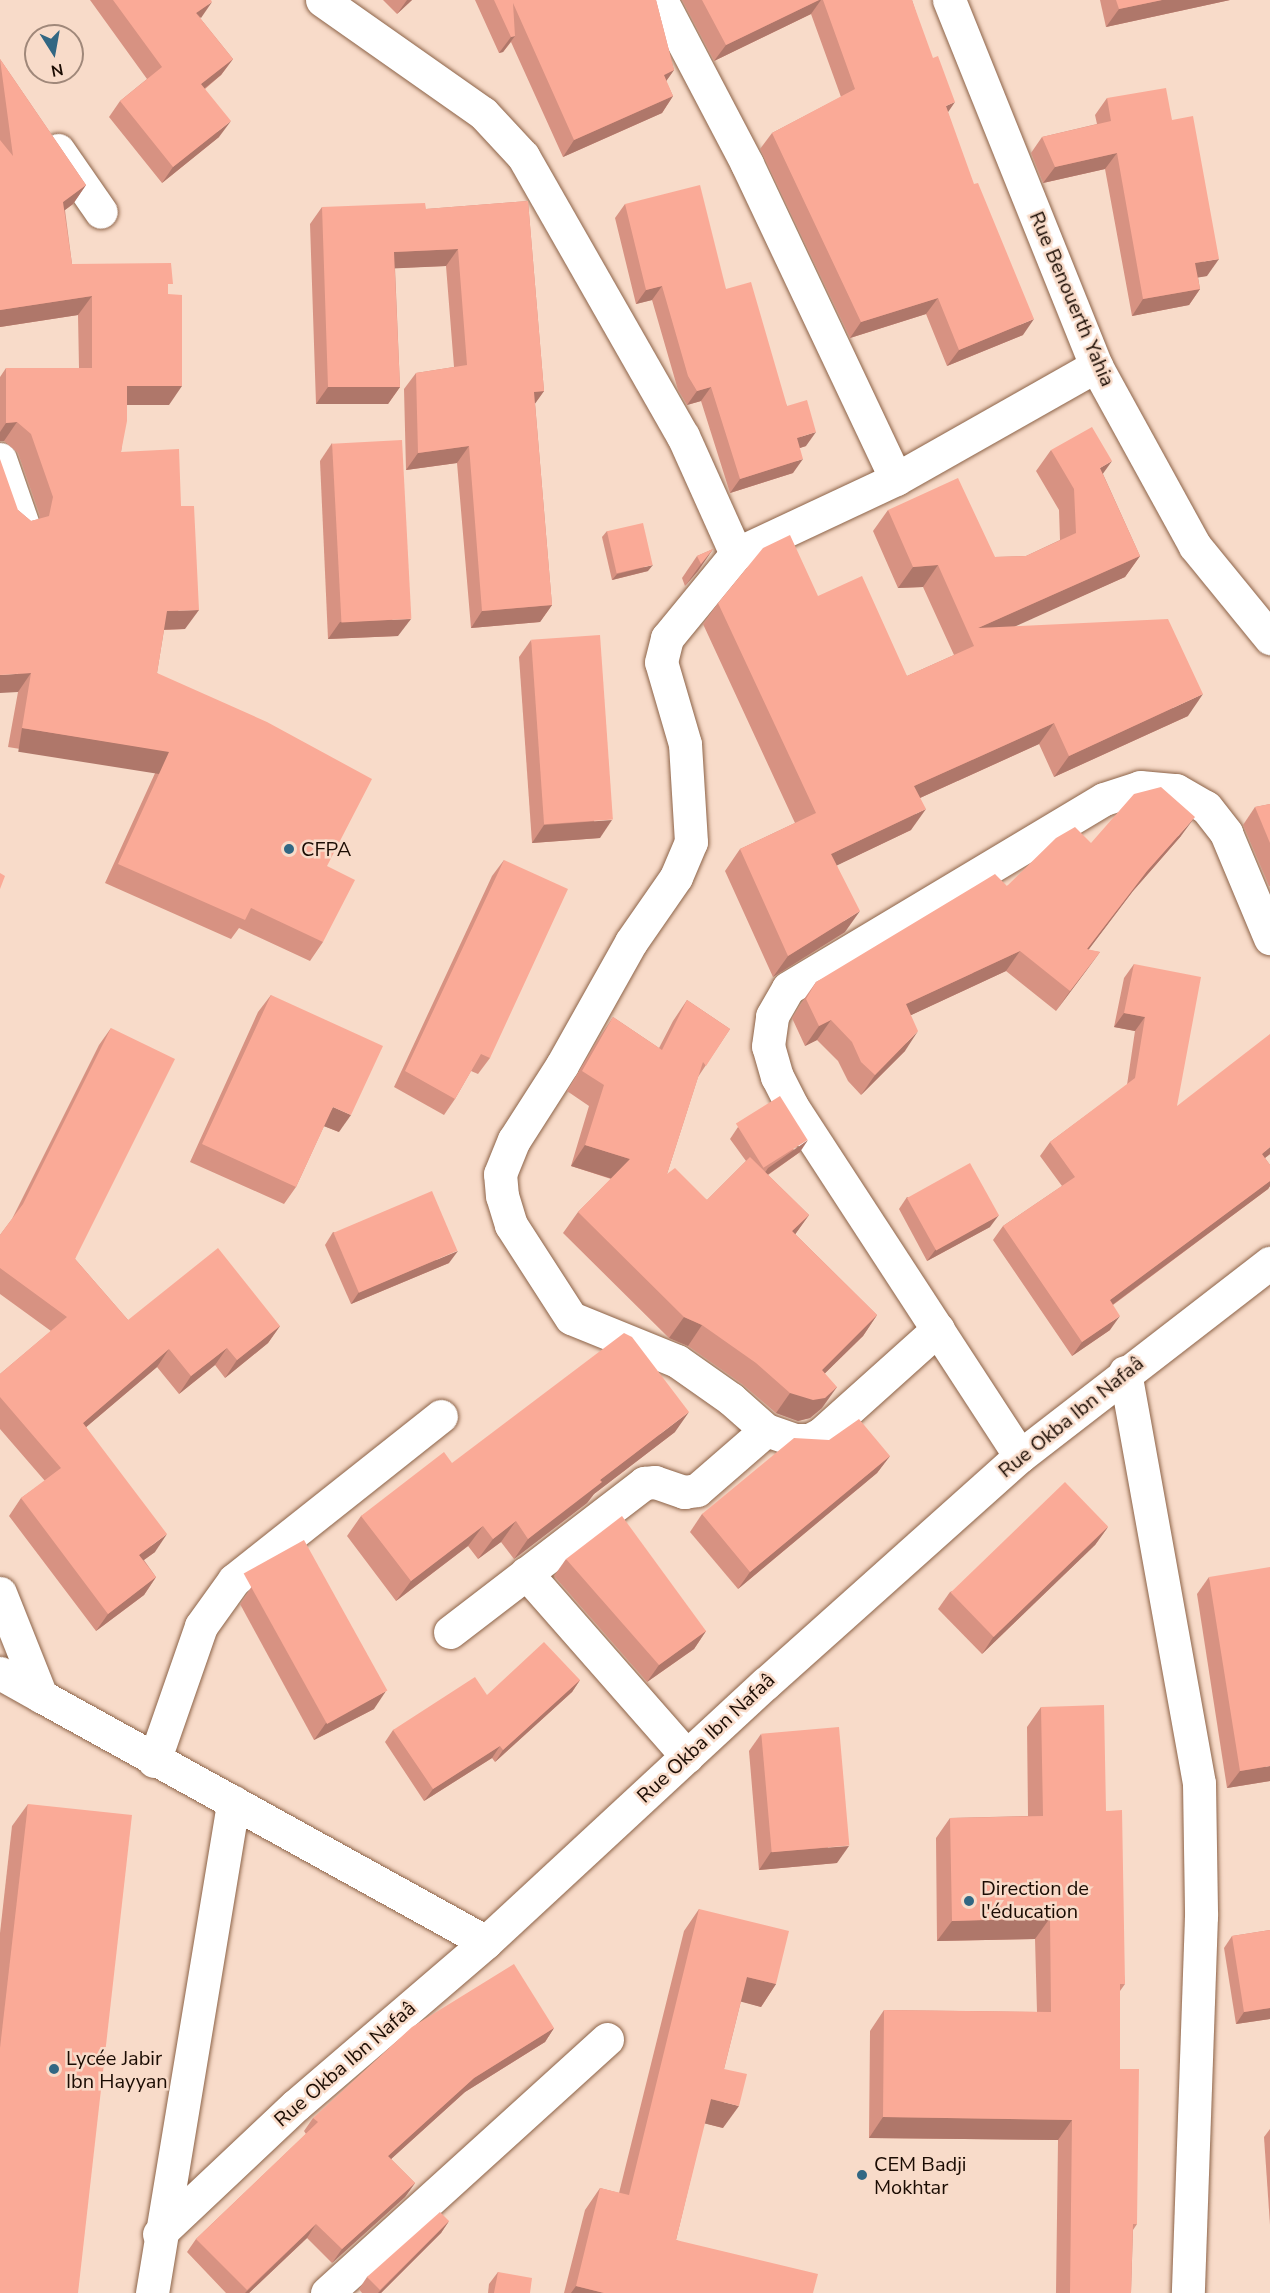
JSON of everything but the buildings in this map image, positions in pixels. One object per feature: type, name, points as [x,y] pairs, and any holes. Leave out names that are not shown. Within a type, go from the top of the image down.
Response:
[{"type":"street","points":[[322,0],[483,113],[523,156],[683,436],[736,554]]},
{"type":"street","points":[[661,0],[747,164],[896,479]]},
{"type":"street","name":"Rue Benouerth Yahia","points":[[949,0],[1096,366],[1195,546],[1270,638]]},
{"type":"street","points":[[40,123],[101,212]]},
{"type":"street","points":[[938,1329],[821,1434],[809,1440],[795,1440],[766,1430],[731,1399],[677,1361],[570,1318],[511,1225],[502,1196],[500,1174],[514,1140],[562,1065],[631,942],[676,877],[691,842],[685,744],[662,651],[667,638],[736,554],[896,479],[1096,366]]},
{"type":"street","points":[[0,459],[22,522]]},
{"type":"street","points":[[1020,1456],[777,1077],[768,1046],[772,1016],[788,988],[1104,799],[1140,787],[1176,789],[1206,807],[1226,833],[1270,938]]},
{"type":"street","name":"Rue Okba Ibn Nafaâ","points":[[159,2234],[296,2105],[486,1942],[687,1756],[1020,1456],[1125,1372],[1270,1263]]},
{"type":"street","points":[[1125,1372],[1199,1783],[1201,1916],[1188,2293]]},
{"type":"street","points":[[154,1761],[201,1626],[234,1580],[441,1416]]},
{"type":"street","points":[[450,1632],[644,1483],[656,1482],[684,1492],[697,1490],[766,1430]]},
{"type":"street","points":[[526,1573],[687,1756]]},
{"type":"street","points":[[0,1593],[41,1696]]},
{"type":"street","points":[[0,1673],[154,1761],[233,1802],[486,1942]]},
{"type":"street","points":[[152,2293],[159,2234],[233,1802]]},
{"type":"street","points":[[327,2293],[607,2038]]},
{"type":"place","name":"CFPA","points":[[289,849]]},
{"type":"place","name":"Direction de l'éducation","points":[[969,1901]]},
{"type":"place","name":"Lycée Jabir Ibn Hayyan","points":[[54,2069]]},
{"type":"place","name":"CEM Badji Mokhtar","points":[[862,2175]]}]
